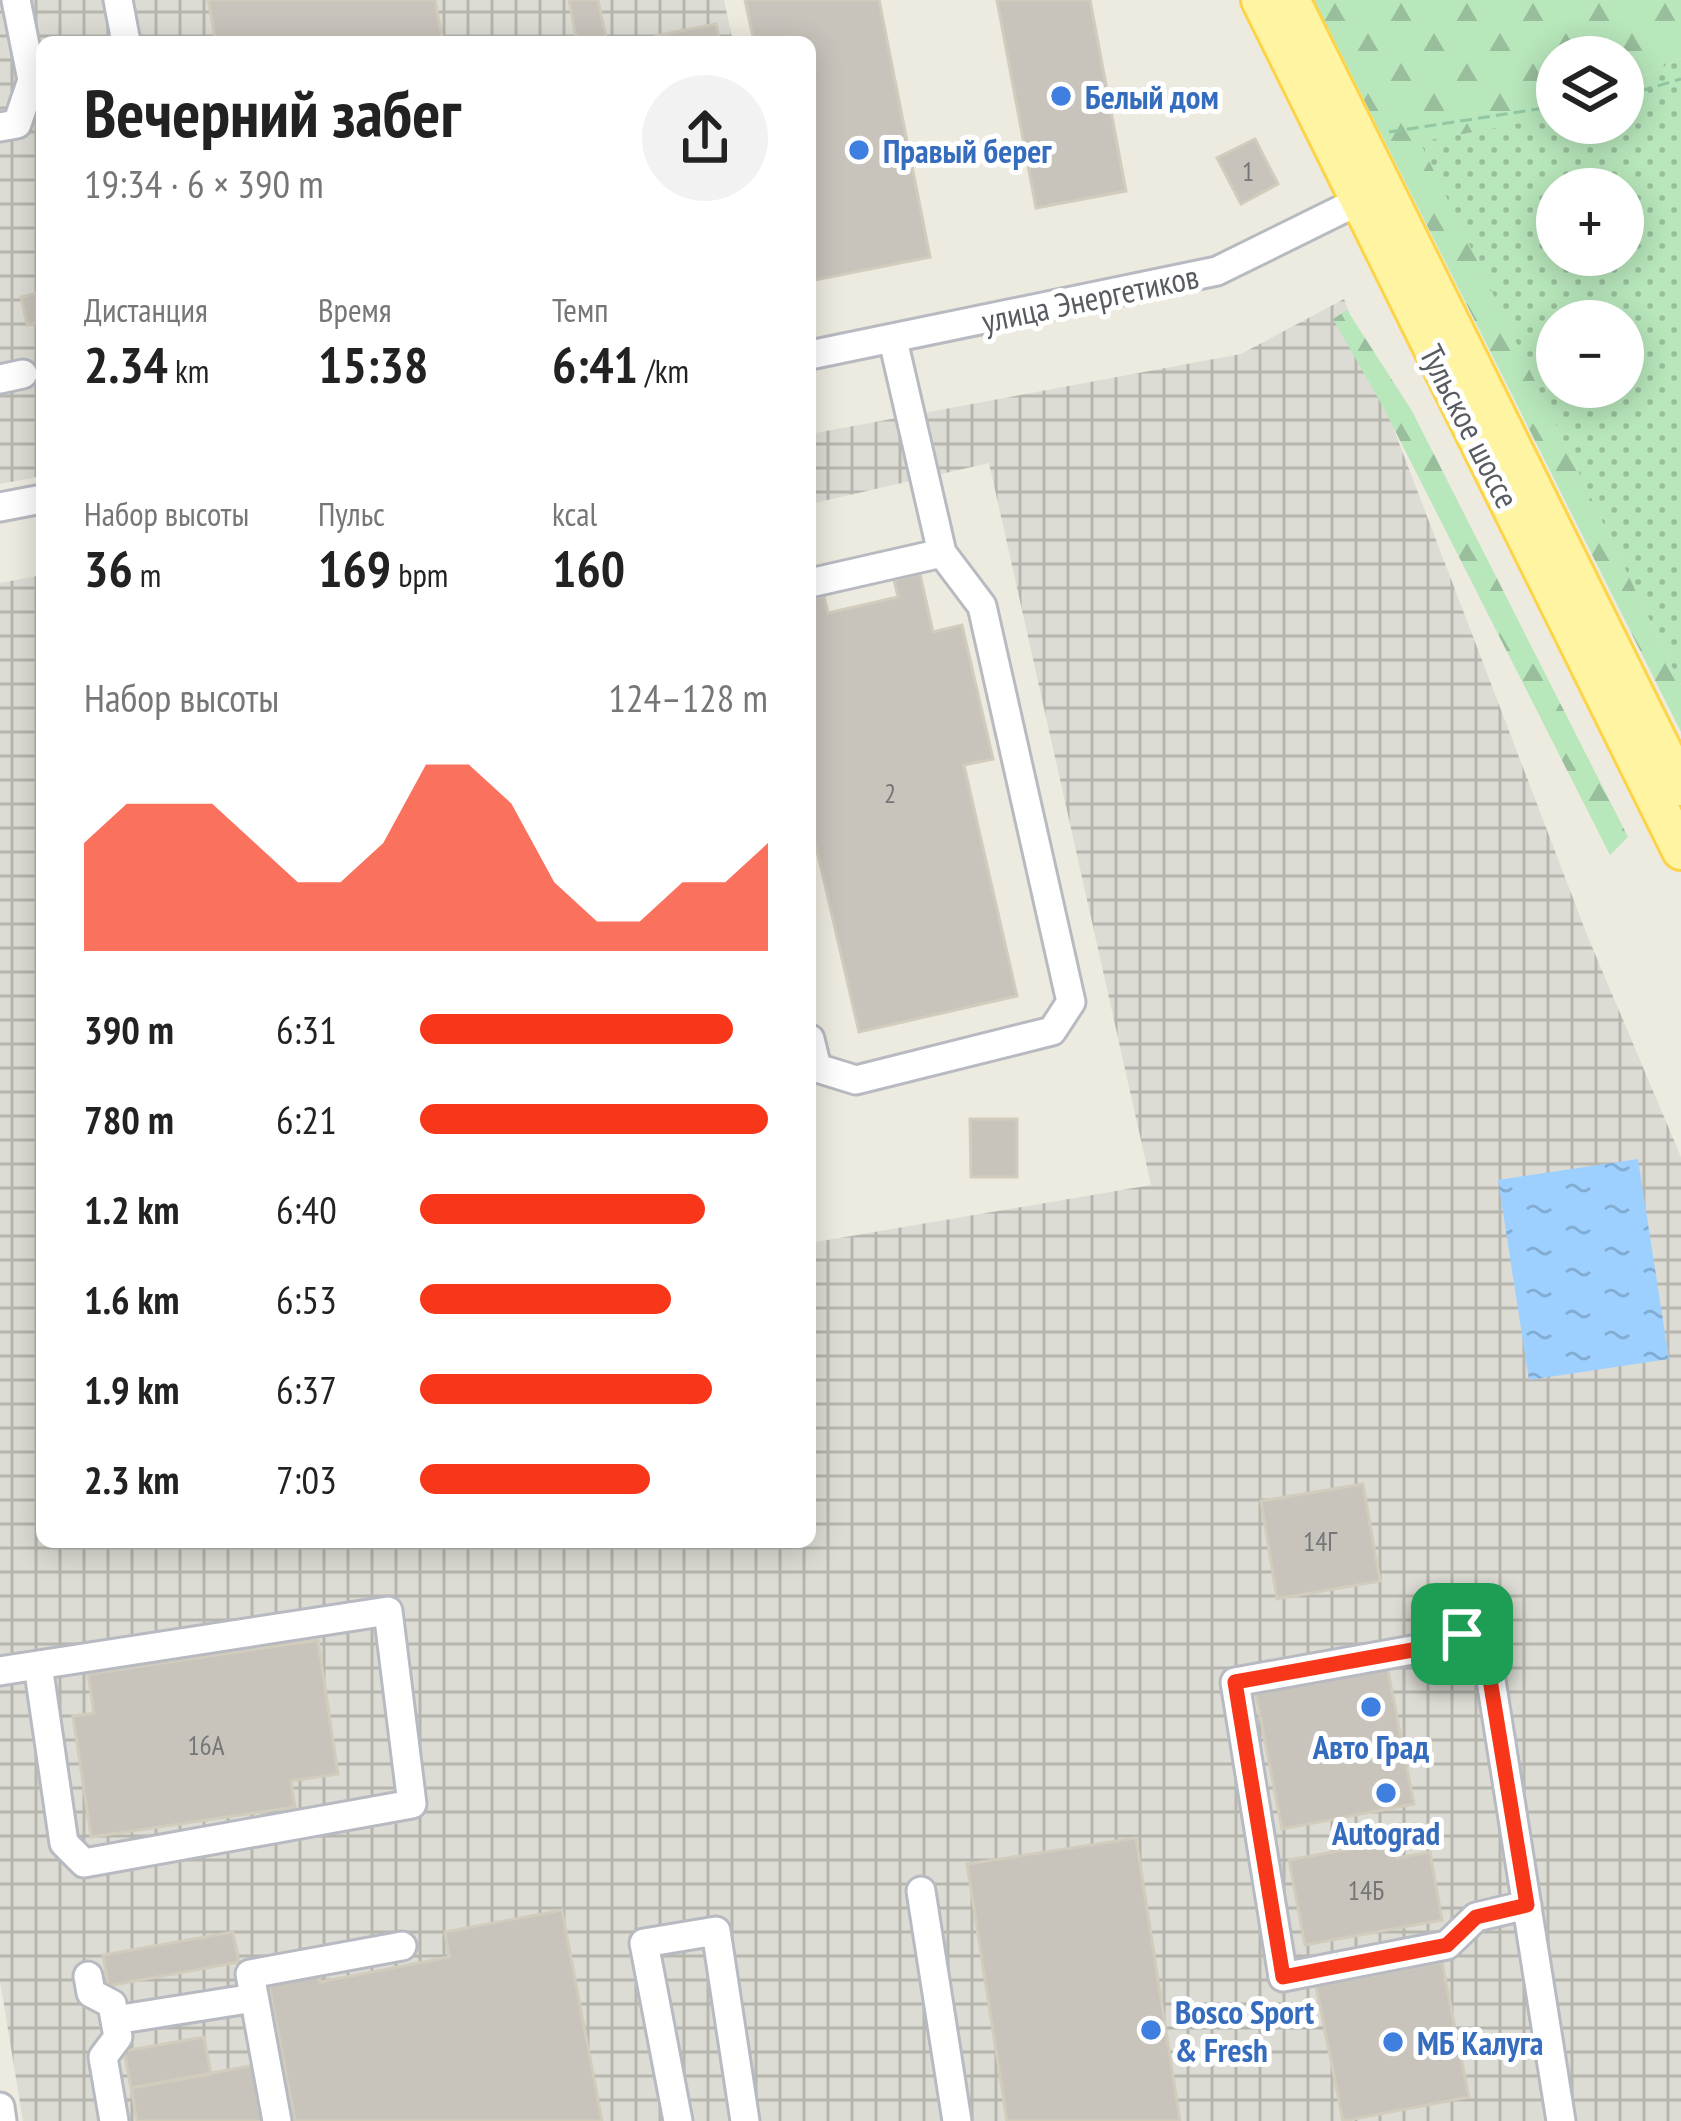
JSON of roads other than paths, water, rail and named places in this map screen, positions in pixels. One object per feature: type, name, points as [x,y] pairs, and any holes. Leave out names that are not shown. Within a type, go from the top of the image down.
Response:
[{"type":"main road","name":"Тульское шоссе","points":[[1260,0],[1370,195],[1681,787]]},
{"type":"main road","name":"Тульское шоссе","points":[[1291,0],[1358,137],[1370,195],[1681,851]]},
{"type":"street","points":[[0,127],[17,124],[32,80],[16,0]]},
{"type":"street","points":[[118,0],[125,36]]},
{"type":"street","name":"улица Энергетиков","points":[[816,355],[1217,271],[1370,195]]},
{"type":"street","points":[[816,1064],[856,1080],[1052,1031],[1071,1003],[982,606],[942,553],[892,340]]},
{"type":"street","points":[[0,507],[36,500]]},
{"type":"street","points":[[816,582],[942,553]]},
{"type":"street","points":[[0,1671],[38,1665],[388,1611],[412,1804],[84,1863],[64,1843],[38,1665]]},
{"type":"street","points":[[1527,1905],[1476,1917],[1447,1945],[1283,1977],[1235,1682],[1418,1649],[1462,1634],[1486,1655],[1527,1905],[1561,2121]]},
{"type":"street","points":[[921,1891],[957,2121]]},
{"type":"street","points":[[678,2121],[644,1942],[716,1931],[745,2121]]},
{"type":"street","points":[[277,2121],[250,1975],[402,1946]]},
{"type":"street","points":[[88,1976],[91,1993],[112,2004],[115,2020],[118,2037],[103,2057],[114,2121]]},
{"type":"street","points":[[115,2020],[254,1998]]},
{"type":"street","points":[[0,2108],[2,2121]]},
{"type":"water","points":[[1638,1159],[1669,1359],[1529,1380],[1498,1180]]},
{"type":"place","name":"Белый дом","points":[[1061,96]]},
{"type":"place","name":"Правый берег","points":[[859,150]]},
{"type":"place","name":"Авто Град","points":[[1371,1707]]},
{"type":"place","name":"Autograd","points":[[1386,1793]]},
{"type":"place","name":"Bosco Sport & Fresh","points":[[1151,2030]]},
{"type":"place","name":"МБ Калуга","points":[[1393,2042]]}]
